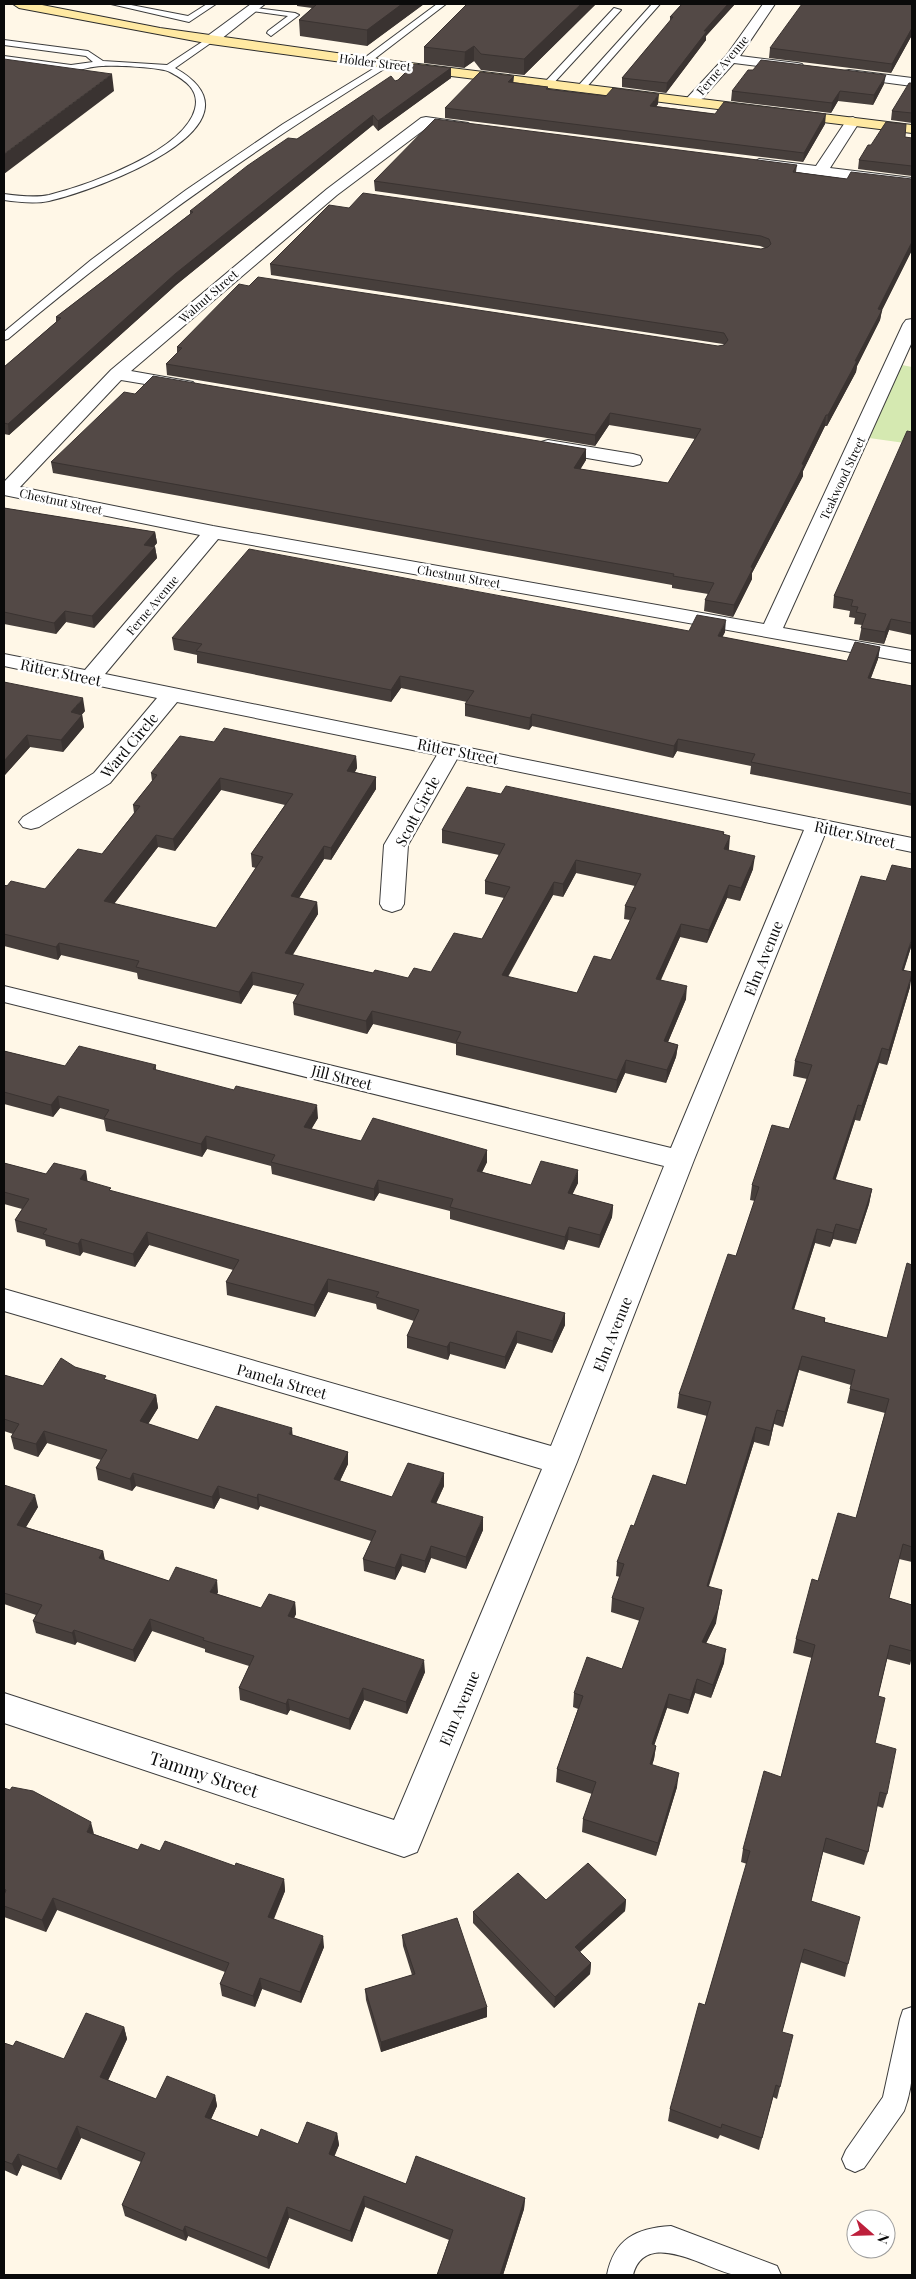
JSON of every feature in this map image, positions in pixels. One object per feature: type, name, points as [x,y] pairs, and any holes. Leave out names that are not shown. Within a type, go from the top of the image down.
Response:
[{"type":"street","name":"Holder Street","points":[[19,4],[160,32],[211,40],[386,64],[912,129]]},
{"type":"street","name":"Ferne Avenue","points":[[692,101],[730,59],[769,4]]},
{"type":"street","points":[[211,40],[256,6]]},
{"type":"street","points":[[730,59],[807,68]]},
{"type":"street","points":[[836,72],[912,82]]},
{"type":"street","points":[[822,170],[853,121]]},
{"type":"street","name":"Walnut Street","points":[[7,490],[117,374],[332,192],[426,122],[486,129]]},
{"type":"street","points":[[742,160],[912,183]]},
{"type":"street","points":[[332,192],[351,195]]},
{"type":"street","points":[[231,276],[250,279]]},
{"type":"street","name":"Teakwood Street","points":[[771,632],[912,324]]},
{"type":"street","points":[[117,374],[204,389]]},
{"type":"street","points":[[535,444],[633,460]]},
{"type":"street","name":"Chestnut Street","points":[[7,490],[213,532],[912,657]]},
{"type":"street","name":"Ferne Avenue","points":[[90,678],[213,532]]},
{"type":"street","name":"Ritter Street","points":[[4,660],[912,845]]},
{"type":"street","name":"Ward Circle","points":[[31,822],[102,778],[171,694]]},
{"type":"street","name":"Scott Circle","points":[[392,904],[396,844],[451,750]]},
{"type":"street","name":"Elm Avenue","points":[[404,1840],[561,1462],[680,1160],[817,826]]},
{"type":"street","name":"Jill Street","points":[[4,994],[680,1160]]},
{"type":"street","name":"Pamela Street","points":[[4,1300],[561,1462]]},
{"type":"street","name":"Tammy Street","points":[[4,1708],[404,1840]]},
{"type":"lane","points":[[115,4],[189,19],[208,4]]},
{"type":"lane","points":[[366,61],[442,4]]},
{"type":"lane","points":[[581,88],[656,4]]},
{"type":"lane","points":[[256,6],[295,15],[271,33]]},
{"type":"lane","points":[[548,84],[617,10]]},
{"type":"lane","points":[[169,68],[211,40]]},
{"type":"lane","points":[[4,42],[88,54],[101,63]]},
{"type":"lane","points":[[4,59],[71,68],[101,63],[169,68],[197,88],[202,101],[197,117],[188,132],[166,149],[140,164],[69,192],[48,198],[28,200],[4,197]]},
{"type":"lane","points":[[4,337],[48,299],[180,198],[315,106],[386,64]]},
{"type":"lane","points":[[855,2159],[895,2102],[912,2019]]},
{"type":"lane","points":[[620,2275],[623,2263],[635,2248],[653,2240],[671,2239],[768,2275]]},
{"type":"green space","points":[[902,365],[912,367],[912,444],[869,438]]},
{"type":"building","points":[[317,4],[402,4],[367,30],[299,20]]},
{"type":"building","points":[[467,4],[581,4],[524,59],[481,54],[474,46],[465,52],[424,47]]},
{"type":"building","points":[[682,4],[728,4],[704,31],[707,31],[667,83],[622,78],[673,17],[670,17]]},
{"type":"building","points":[[802,4],[912,4],[912,28],[892,64],[770,48]]},
{"type":"building","points":[[4,59],[112,74],[4,154]]},
{"type":"building","points":[[761,60],[886,75],[874,95],[840,91],[832,103],[732,91],[748,70],[753,70]]},
{"type":"building","points":[[414,64],[451,68],[378,121],[373,115],[175,274],[8,424],[4,423],[4,367],[61,318],[56,317],[193,212],[190,211],[247,166],[288,138],[297,139],[391,76],[395,81],[398,80]]},
{"type":"building","points":[[480,72],[514,76],[508,82],[548,87],[546,89],[606,96],[613,88],[659,94],[650,106],[715,114],[724,102],[826,114],[804,153],[445,108]]},
{"type":"building","points":[[909,83],[912,83],[912,113],[892,111]]},
{"type":"building","points":[[435,119],[797,165],[793,172],[847,179],[851,172],[912,179],[912,242],[878,309],[882,310],[855,361],[857,361],[828,415],[826,415],[802,464],[804,465],[751,567],[753,568],[734,605],[705,600],[714,583],[673,576],[674,574],[51,462],[124,392],[135,394],[153,376],[586,449],[574,468],[668,483],[701,429],[610,413],[595,435],[166,364],[182,348],[177,347],[239,284],[249,286],[258,277],[718,346],[724,345],[728,340],[724,333],[270,264],[329,205],[349,208],[363,193],[761,249],[771,244],[769,239],[761,236],[374,181]]},
{"type":"building","points":[[886,122],[906,124],[905,137],[912,138],[912,166],[859,160]]},
{"type":"building","points":[[907,431],[912,432],[912,623],[891,619],[885,632],[861,628],[866,614],[856,612],[858,607],[851,606],[853,600],[834,596]]},
{"type":"building","points":[[4,508],[155,532],[144,545],[155,547],[92,616],[65,611],[54,623],[4,612]]},
{"type":"building","points":[[249,549],[689,631],[697,615],[726,620],[718,636],[847,661],[855,642],[880,647],[868,678],[912,686],[912,794],[751,762],[755,754],[678,739],[674,746],[532,714],[530,718],[465,704],[474,691],[400,676],[391,690],[196,651],[202,644],[172,638]]},
{"type":"building","points":[[4,682],[83,698],[71,712],[82,715],[61,740],[27,735],[4,761]]},
{"type":"building","points":[[224,728],[356,756],[347,771],[376,777],[331,848],[324,846],[291,896],[317,902],[285,953],[373,973],[375,970],[408,978],[414,968],[431,972],[454,933],[482,939],[510,887],[485,881],[505,844],[442,830],[467,787],[501,794],[506,786],[724,832],[723,834],[730,836],[724,849],[755,856],[741,888],[729,885],[709,930],[681,924],[656,979],[687,986],[664,1041],[678,1045],[667,1070],[626,1060],[617,1080],[456,1042],[461,1032],[372,1011],[366,1021],[293,1003],[304,984],[252,972],[239,992],[136,967],[139,961],[59,943],[56,947],[4,934],[4,885],[7,886],[11,881],[45,889],[78,849],[102,854],[140,806],[133,805],[157,775],[151,773],[180,736],[214,742]],"holes":[[[220,778],[293,794],[251,854],[263,857],[216,928],[104,901],[156,835],[173,839]],[[576,860],[641,874],[625,906],[636,908],[611,960],[594,956],[577,993],[502,975],[554,882],[563,884]]]},
{"type":"building","points":[[892,865],[912,869],[912,938],[902,970],[912,972],[912,974],[889,1050],[882,1048],[862,1106],[858,1105],[833,1179],[872,1189],[859,1230],[836,1224],[833,1233],[817,1229],[792,1309],[825,1318],[824,1322],[887,1338],[907,1263],[912,1265],[912,1547],[903,1544],[889,1598],[912,1605],[912,1651],[890,1645],[878,1696],[885,1698],[875,1743],[896,1749],[887,1794],[880,1792],[868,1852],[826,1838],[811,1901],[860,1917],[848,1964],[804,1949],[782,2032],[793,2035],[780,2087],[776,2085],[762,2138],[722,2124],[721,2128],[670,2109],[699,2003],[705,2005],[750,1851],[743,1849],[764,1771],[781,1777],[815,1645],[796,1639],[812,1579],[818,1581],[838,1513],[856,1518],[889,1399],[850,1389],[855,1370],[802,1356],[785,1412],[777,1410],[771,1431],[756,1427],[707,1586],[722,1590],[718,1609],[702,1642],[726,1649],[713,1685],[697,1679],[690,1700],[669,1694],[652,1744],[656,1746],[650,1764],[679,1773],[658,1843],[583,1819],[596,1782],[557,1769],[583,1696],[574,1693],[587,1657],[622,1669],[644,1608],[612,1598],[624,1564],[617,1562],[631,1525],[634,1526],[653,1475],[686,1485],[711,1402],[679,1394],[728,1254],[736,1256],[759,1187],[752,1185],[772,1125],[789,1129],[812,1065],[795,1061],[861,876],[886,881]]},
{"type":"building","points":[[79,1046],[156,1065],[153,1069],[234,1090],[236,1086],[317,1105],[304,1127],[361,1141],[373,1118],[487,1150],[477,1171],[531,1185],[541,1161],[578,1170],[568,1193],[613,1205],[600,1235],[569,1227],[565,1237],[450,1207],[453,1199],[378,1180],[374,1189],[271,1162],[275,1155],[206,1136],[201,1144],[104,1118],[109,1110],[58,1096],[51,1105],[4,1092],[4,1051],[65,1066]]},
{"type":"building","points":[[4,1163],[46,1174],[54,1163],[86,1171],[80,1179],[111,1188],[109,1190],[565,1313],[553,1341],[517,1331],[505,1357],[450,1342],[447,1347],[407,1336],[419,1310],[376,1297],[379,1292],[328,1279],[314,1305],[226,1282],[239,1260],[147,1232],[133,1254],[81,1239],[78,1244],[43,1234],[47,1229],[15,1220],[29,1199],[4,1192]]},
{"type":"building","points":[[61,1358],[75,1367],[106,1376],[104,1379],[156,1395],[140,1421],[198,1440],[216,1406],[292,1428],[289,1434],[348,1452],[334,1479],[392,1497],[408,1463],[444,1473],[431,1502],[483,1517],[466,1557],[431,1546],[425,1561],[401,1554],[395,1568],[363,1559],[376,1531],[258,1494],[257,1498],[218,1486],[212,1497],[133,1473],[130,1479],[96,1468],[107,1450],[44,1431],[36,1444],[11,1437],[19,1424],[4,1419],[4,1375],[43,1386]]},
{"type":"building","points":[[4,1485],[35,1495],[17,1525],[103,1551],[99,1558],[169,1581],[176,1567],[217,1580],[210,1592],[261,1608],[269,1594],[295,1602],[288,1616],[424,1660],[406,1702],[363,1688],[349,1719],[288,1699],[286,1704],[239,1688],[254,1656],[203,1640],[204,1638],[150,1619],[133,1650],[74,1630],[72,1633],[33,1621],[42,1605],[4,1593]]},
{"type":"building","points":[[12,1787],[33,1791],[91,1822],[87,1832],[138,1850],[141,1844],[160,1851],[165,1841],[235,1866],[236,1863],[284,1879],[268,1917],[323,1936],[300,1992],[260,1978],[253,1996],[220,1984],[229,1963],[53,1898],[42,1920],[4,1906],[6,1890],[4,1889],[4,1788],[10,1790]]},
{"type":"building","points":[[588,1863],[626,1900],[575,1947],[591,1963],[555,1997],[473,1912],[518,1873],[546,1900]]},
{"type":"building","points":[[457,1918],[487,2007],[381,2042],[365,1989],[415,1974],[402,1935]]},
{"type":"building","points":[[86,2013],[124,2027],[100,2077],[156,2099],[167,2076],[215,2095],[205,2117],[258,2137],[261,2129],[298,2144],[307,2122],[337,2133],[329,2154],[406,2184],[416,2156],[525,2198],[500,2275],[437,2275],[453,2230],[364,2196],[350,2231],[287,2207],[267,2258],[185,2226],[183,2231],[122,2205],[145,2153],[77,2126],[57,2169],[18,2154],[12,2164],[4,2161],[4,2043],[13,2046],[16,2041],[64,2059]]}]
